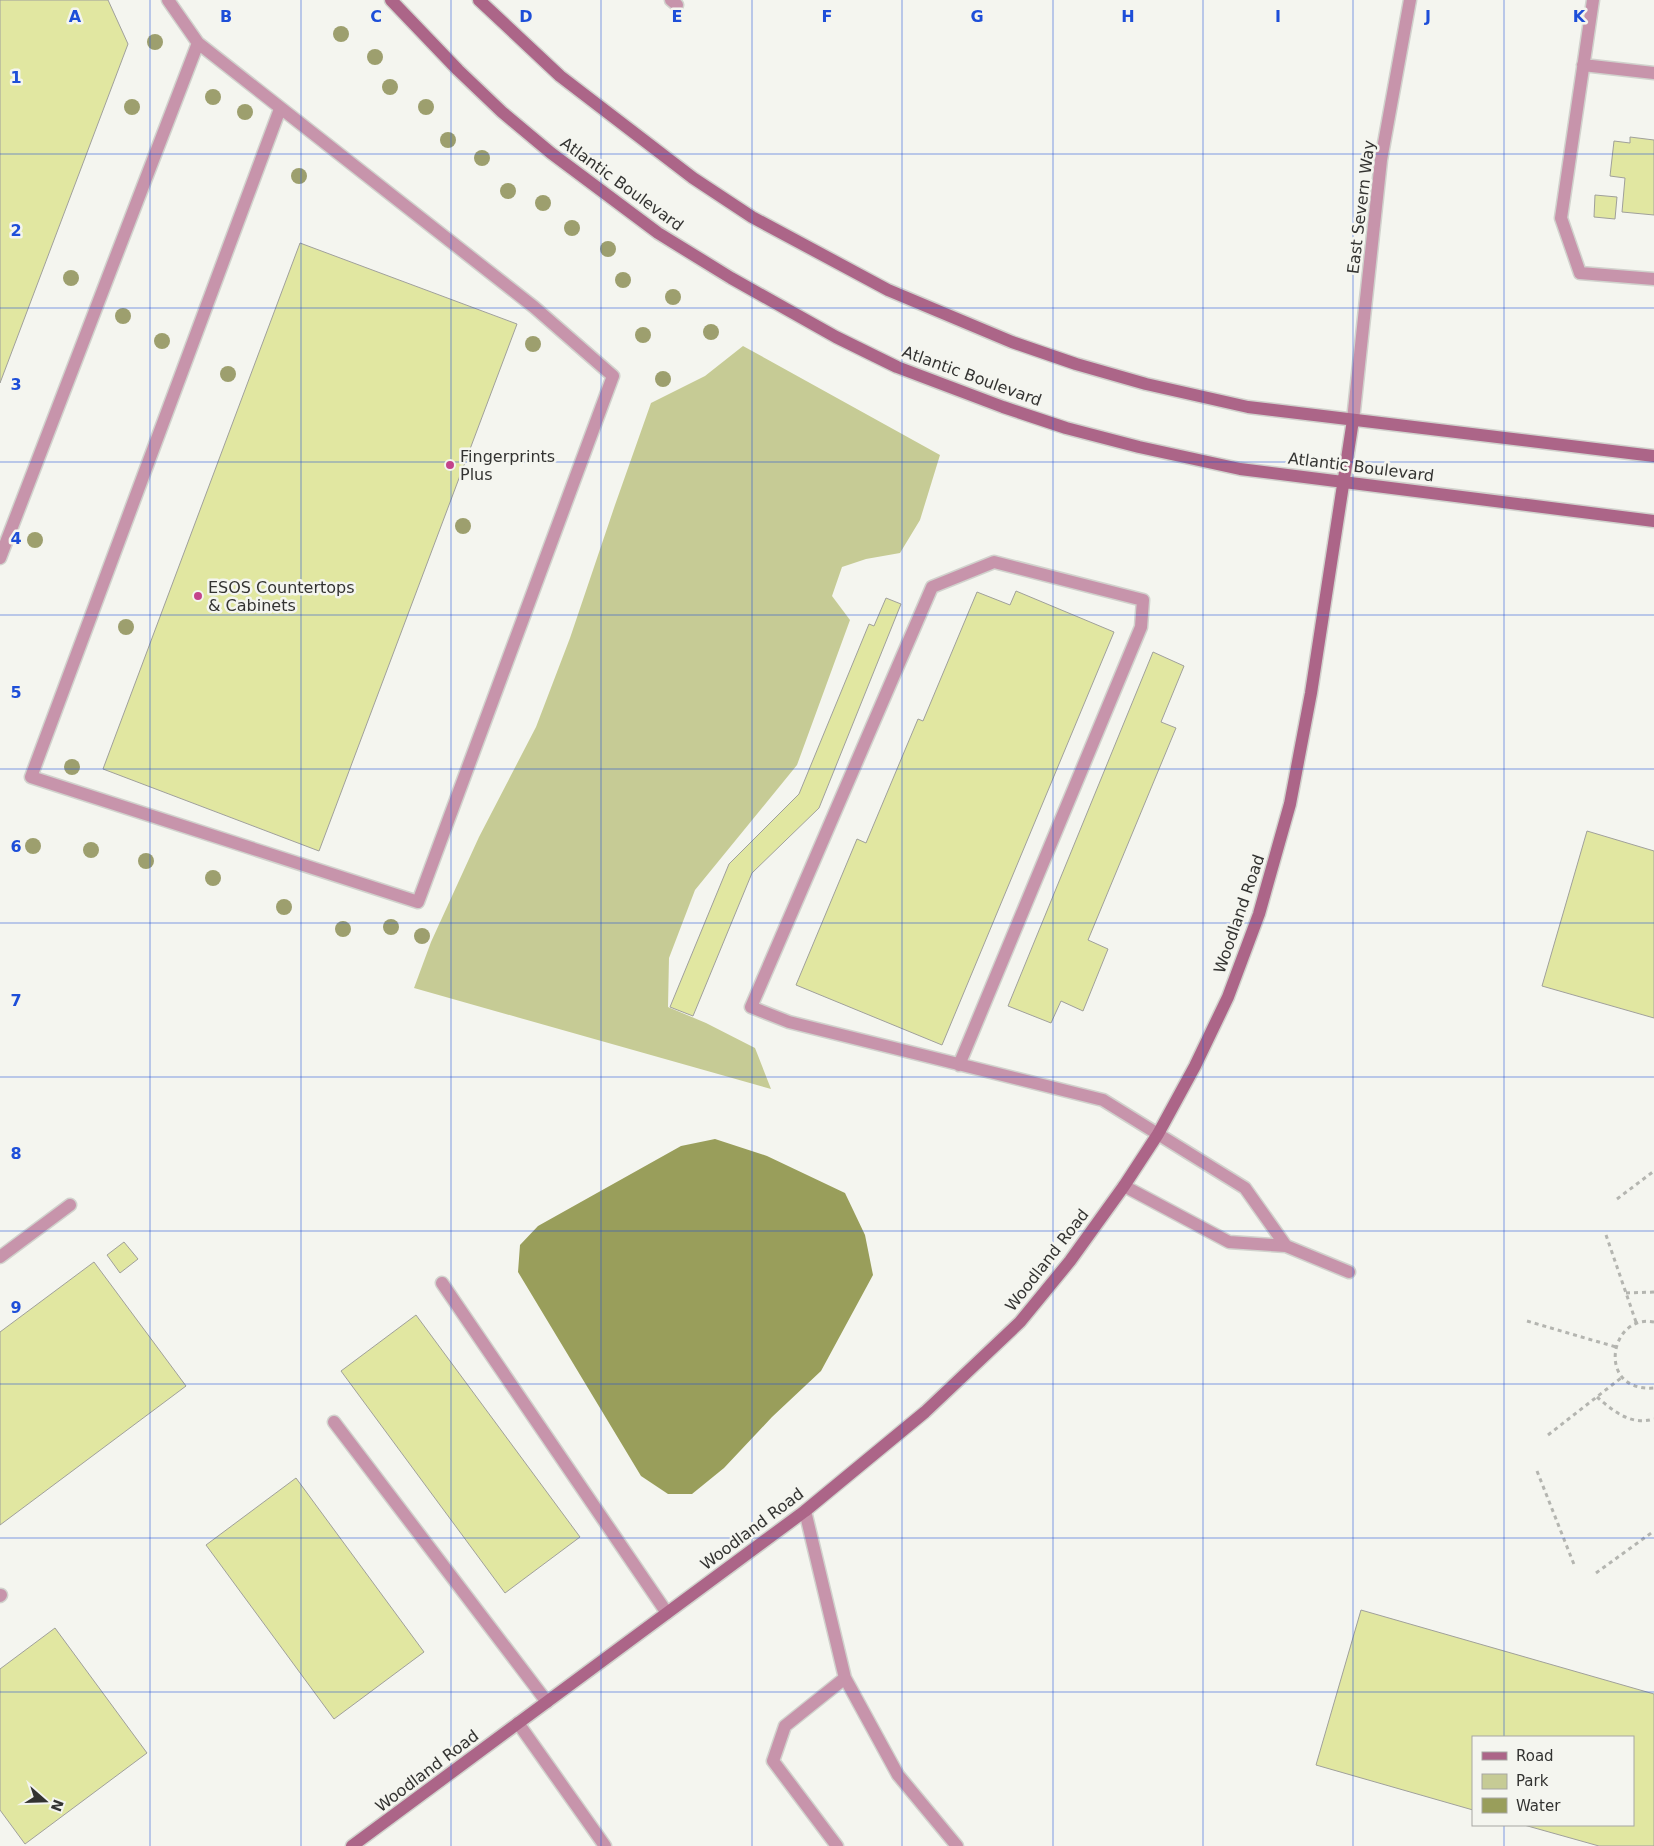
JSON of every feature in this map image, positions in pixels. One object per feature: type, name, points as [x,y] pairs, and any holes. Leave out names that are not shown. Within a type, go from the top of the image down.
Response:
[{"type":"main road","name":"Atlantic Boulevard","points":[[391,0],[458,70],[502,112],[550,153],[600,191],[674,243],[731,278],[845,341],[897,367],[1003,407],[1066,428],[1139,447],[1240,469],[1654,521]]},
{"type":"main road","points":[[479,0],[560,76],[693,178],[752,217],[888,290],[1012,342],[1076,364],[1146,384],[1248,407],[1654,456]]},
{"type":"main road","name":"Woodland Road","points":[[352,1846],[805,1511],[925,1412],[1020,1322],[1070,1261],[1124,1186],[1158,1134],[1195,1066],[1228,997],[1259,914],[1290,804],[1311,693],[1353,420]]},
{"type":"street","points":[[168,0],[198,43],[534,308],[613,376],[418,902],[31,777],[280,109]]},
{"type":"street","name":"East Severn Way","points":[[1353,420],[1382,160],[1410,0]]},
{"type":"street","points":[[1593,0],[1561,218],[1580,273],[1654,279]]},
{"type":"street","points":[[0,558],[198,43]]},
{"type":"street","points":[[1584,65],[1654,73]]},
{"type":"street","points":[[958,1065],[1141,626],[1143,600],[994,562],[932,587],[751,1007],[789,1022],[958,1065],[1103,1100],[1245,1188],[1286,1246]]},
{"type":"street","points":[[1124,1186],[1229,1242],[1286,1246],[1349,1272]]},
{"type":"street","points":[[0,1257],[70,1205]]},
{"type":"street","points":[[442,1283],[667,1613]]},
{"type":"street","points":[[334,1422],[547,1702]]},
{"type":"street","points":[[805,1511],[845,1678],[898,1776],[957,1846]]},
{"type":"street","points":[[837,1846],[773,1761],[785,1726],[845,1678]]},
{"type":"street","points":[[518,1723],[605,1846]]},
{"type":"path","points":[[1617,1199],[1654,1171]]},
{"type":"path","points":[[1606,1235],[1636,1322]]},
{"type":"path","points":[[1626,1293],[1654,1292]]},
{"type":"path","points":[[1527,1321],[1616,1347]]},
{"type":"path","points":[[1654,1322],[1636,1322],[1625,1330],[1616,1347],[1615,1358],[1621,1378],[1640,1388],[1654,1388]]},
{"type":"path","points":[[1548,1435],[1621,1378]]},
{"type":"path","points":[[1597,1397],[1612,1411],[1630,1419],[1640,1421],[1654,1419]]},
{"type":"path","points":[[1537,1472],[1575,1567]]},
{"type":"path","points":[[1596,1573],[1654,1531]]},
{"type":"green space","points":[[743,346],[940,455],[920,520],[900,553],[866,559],[842,567],[832,596],[850,620],[797,765],[695,890],[669,958],[668,1007],[706,1023],[755,1048],[771,1089],[414,988],[431,942],[479,837],[536,727],[570,638],[651,403],[705,376]]},
{"type":"water","points":[[715,1139],[767,1156],[845,1193],[865,1235],[873,1275],[821,1371],[772,1417],[724,1468],[692,1494],[668,1494],[641,1476],[518,1272],[520,1245],[538,1226],[681,1146]]},
{"type":"building","points":[[0,0],[108,0],[128,44],[0,383]]},
{"type":"building","points":[[1630,137],[1654,140],[1654,215],[1622,212],[1625,178],[1610,176],[1614,141],[1630,143]]},
{"type":"building","points":[[1595,195],[1617,197],[1615,219],[1594,217]]},
{"type":"building","points":[[300,243],[517,324],[319,851],[103,769]]},
{"type":"building","points":[[1016,591],[1114,632],[942,1045],[796,985],[857,839],[866,843],[918,719],[923,721],[977,592],[1010,605]]},
{"type":"building","points":[[886,598],[901,604],[819,808],[752,873],[693,1016],[670,1007],[729,864],[799,794],[869,624],[874,626]]},
{"type":"building","points":[[1153,652],[1184,666],[1161,722],[1176,728],[1088,940],[1108,949],[1083,1011],[1061,1001],[1051,1023],[1008,1006]]},
{"type":"building","points":[[1587,831],[1654,851],[1654,1018],[1542,986]]},
{"type":"building","points":[[124,1242],[138,1259],[120,1273],[107,1255]]},
{"type":"building","points":[[94,1262],[186,1386],[0,1525],[0,1332]]},
{"type":"building","points":[[416,1315],[580,1537],[505,1593],[341,1371]]},
{"type":"building","points":[[296,1478],[424,1652],[334,1719],[206,1545]]},
{"type":"building","points":[[1361,1610],[1654,1694],[1654,1846],[1599,1846],[1528,1826],[1634,1826],[1634,1736],[1472,1736],[1472,1810],[1316,1765]]},
{"type":"building","points":[[55,1628],[147,1753],[25,1844],[0,1810],[0,1669]]},
{"type":"place","name":"Fingerprints Plus","points":[[450,465]]},
{"type":"place","name":"ESOS Countertops & Cabinets","points":[[198,596]]}]
